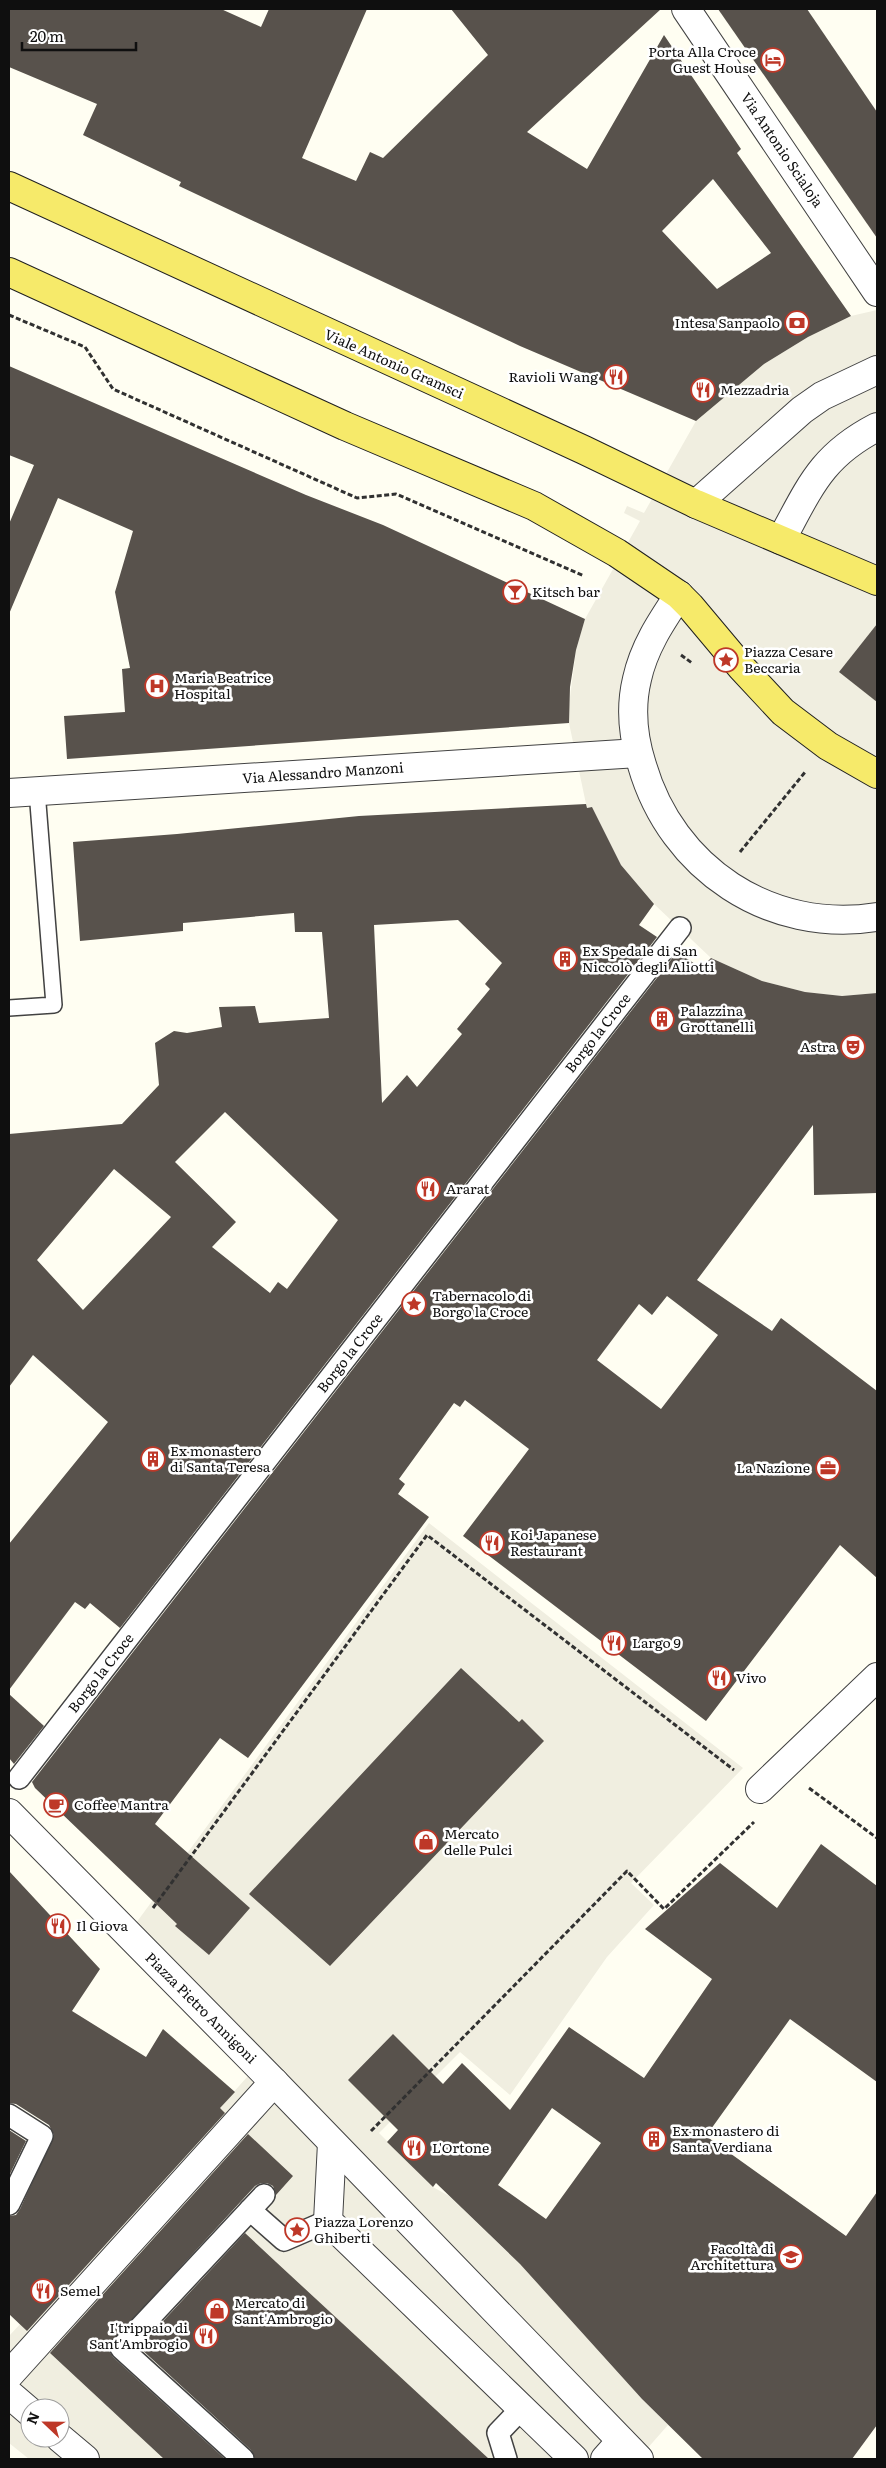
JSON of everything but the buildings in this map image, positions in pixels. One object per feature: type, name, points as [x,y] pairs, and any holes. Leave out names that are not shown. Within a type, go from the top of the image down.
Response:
[{"type":"main road","name":"Viale Antonio Gramsci","points":[[9,186],[584,450],[696,504],[780,540]]},
{"type":"main road","points":[[9,272],[345,426],[534,506],[617,553],[679,595],[783,712],[828,746],[877,774]]},
{"type":"main road","points":[[780,540],[877,582]]},
{"type":"street","name":"Via Antonio Scialoja","points":[[686,9],[877,292]]},
{"type":"street","points":[[696,504],[802,410],[822,396],[877,370]]},
{"type":"street","points":[[780,540],[815,479],[826,464],[844,446],[877,427]]},
{"type":"street","points":[[679,595],[655,630],[636,680],[633,729],[647,785],[662,815],[694,857],[724,883],[758,902],[794,914],[848,921],[877,917]]},
{"type":"street","name":"Via Alessandro Manzoni","points":[[9,793],[638,752]]},
{"type":"street","name":"Borgo la Croce","points":[[19,1778],[680,928]]},
{"type":"street","points":[[760,1789],[877,1677]]},
{"type":"street","name":"Piazza Pietro Annigoni","points":[[9,1813],[274,2082]]},
{"type":"street","points":[[9,2374],[274,2082],[622,2453]]},
{"type":"street","points":[[9,2116],[42,2136],[9,2204]]},
{"type":"street","points":[[332,2143],[328,2221],[574,2459]]},
{"type":"street","points":[[243,2459],[121,2348],[257,2203],[284,2240],[328,2221]]},
{"type":"street","points":[[9,2394],[20,2403]]},
{"type":"street","points":[[506,2459],[498,2433],[521,2409]]},
{"type":"street","points":[[70,2446],[85,2459]]},
{"type":"lane","points":[[9,1008],[54,1005],[37,792]]},
{"type":"path","points":[[9,315],[85,347],[113,389],[357,498],[396,494],[585,576]]},
{"type":"path","points":[[739,853],[808,768]]},
{"type":"path","points":[[153,1908],[427,1535],[776,1802],[664,1909],[627,1871],[371,2130]]},
{"type":"path","points":[[782,1768],[877,1838]]},
{"type":"shaded area","name":"Piazza Cesare Beccaria","points":[[877,310],[877,993],[842,996],[805,992],[762,981],[711,958],[654,904],[621,865],[592,807],[587,808],[569,723],[569,705],[576,650],[585,619],[640,521],[624,513],[627,506],[644,513],[696,421],[764,364],[808,337],[851,316]]},
{"type":"shaded area","points":[[429,1523],[743,1768],[631,1883],[654,1905],[607,1957],[510,2095],[460,2052],[379,2133],[433,2187],[449,2196],[520,2264],[642,2399],[668,2425],[638,2459],[29,2459],[9,2443],[9,2336],[146,2190],[257,2066],[128,1934]],"holes":[[[250,1908],[209,1955],[176,1926]]]},
{"type":"place","name":"Porta Alla Croce Guest House","points":[[773,60]]},
{"type":"place","name":"Intesa Sanpaolo","points":[[797,323]]},
{"type":"place","name":"Ravioli Wang","points":[[616,377]]},
{"type":"place","name":"Mezzadria","points":[[703,390]]},
{"type":"place","name":"Kitsch bar","points":[[515,592]]},
{"type":"place","name":"Piazza Cesare Beccaria","points":[[726,660]]},
{"type":"place","name":"Maria Beatrice Hospital","points":[[157,686]]},
{"type":"place","name":"Ex Spedale di San Niccolò degli Aliotti","points":[[565,959]]},
{"type":"place","name":"Palazzina Grottanelli","points":[[662,1019]]},
{"type":"place","name":"Astra","points":[[853,1047]]},
{"type":"place","name":"Ararat","points":[[428,1189]]},
{"type":"place","name":"Tabernacolo di Borgo la Croce","points":[[414,1304]]},
{"type":"place","name":"Ex monastero di Santa Teresa","points":[[153,1459]]},
{"type":"place","name":"La Nazione","points":[[828,1468]]},
{"type":"place","name":"Koi Japanese Restaurant","points":[[492,1543]]},
{"type":"place","name":"Largo 9","points":[[614,1643]]},
{"type":"place","name":"Vivo","points":[[719,1678]]},
{"type":"place","name":"Coffee Mantra","points":[[56,1805]]},
{"type":"place","name":"Mercato delle Pulci","points":[[426,1842]]},
{"type":"place","name":"Il Giova","points":[[58,1926]]},
{"type":"place","name":"Ex monastero di Santa Verdiana","points":[[654,2139]]},
{"type":"place","name":"L'Ortone","points":[[414,2148]]},
{"type":"place","name":"Piazza Lorenzo Ghiberti","points":[[297,2230]]},
{"type":"place","name":"Facoltà di Architettura","points":[[791,2257]]},
{"type":"place","name":"Semel","points":[[43,2291]]},
{"type":"place","name":"Mercato di Sant'Ambrogio","points":[[217,2311]]},
{"type":"place","name":"I'trippaio di Sant'Ambrogio","points":[[206,2336]]}]
